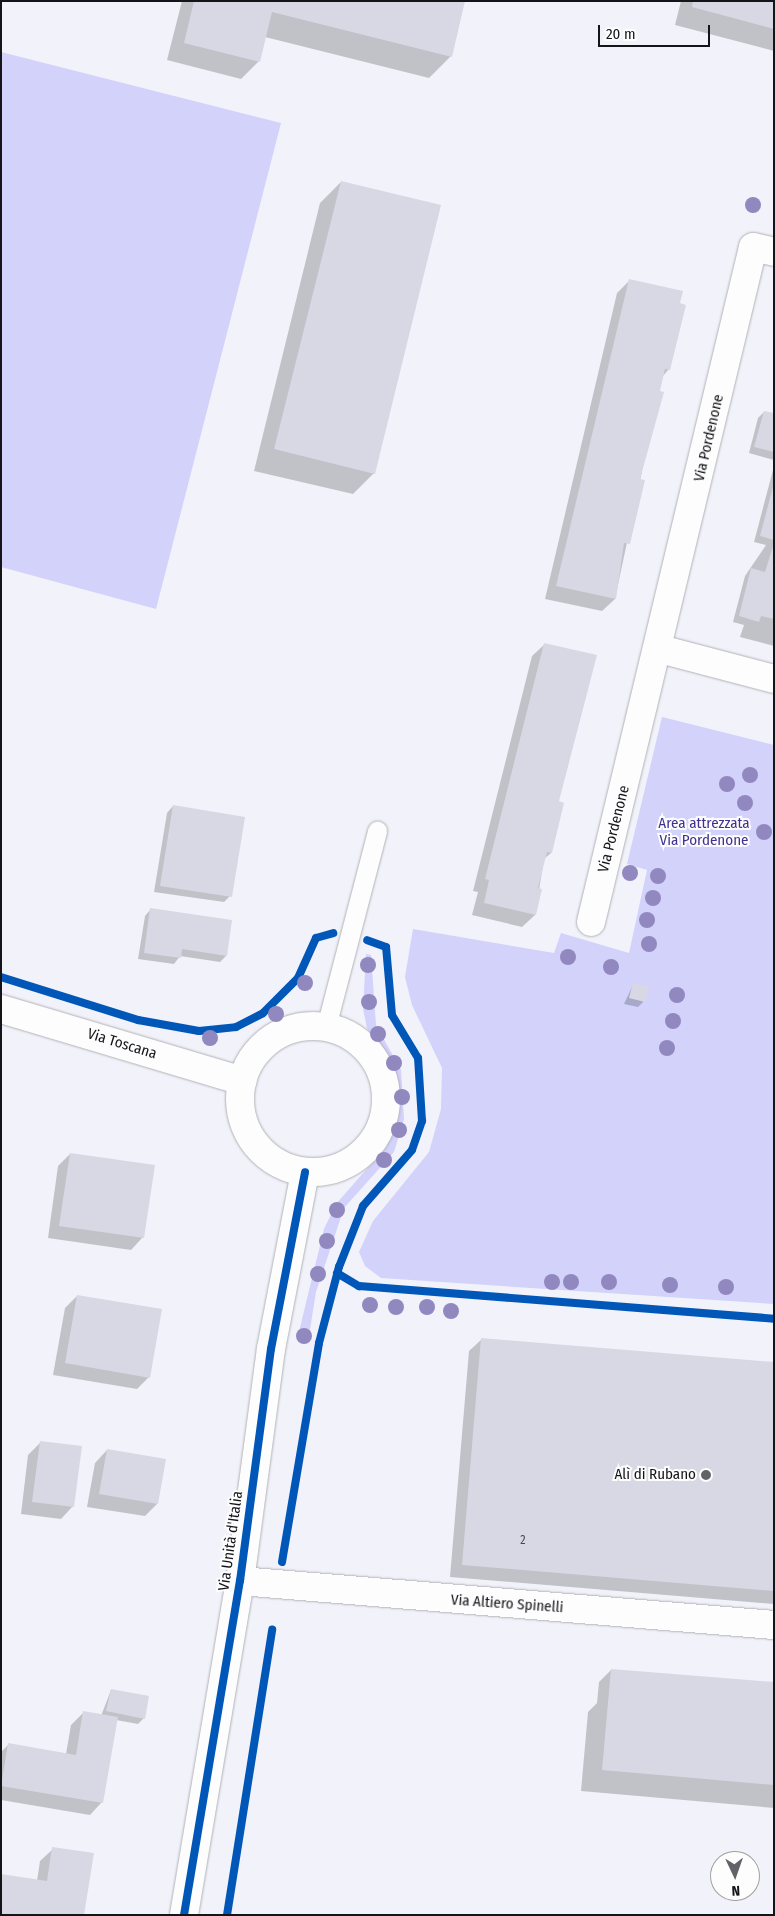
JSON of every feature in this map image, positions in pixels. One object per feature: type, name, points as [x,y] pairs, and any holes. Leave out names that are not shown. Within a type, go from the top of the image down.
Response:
[{"type":"street","name":"Via Pordenone","points":[[591,922],[660,649],[753,247],[774,252]]},
{"type":"street","points":[[660,649],[774,679]]},
{"type":"street","name":"Via Toscana","points":[[1,1009],[242,1080]]},
{"type":"street","points":[[326,1027],[350,1035],[369,1051],[382,1072],[387,1097],[384,1121],[372,1144],[354,1161],[331,1171],[305,1172],[267,1157],[253,1141],[243,1122],[242,1080],[249,1063],[273,1037],[290,1029],[326,1027]]},
{"type":"street","name":"Via Unità d'Italia","points":[[184,1915],[240,1581],[271,1349],[305,1172]]},
{"type":"street","name":"Via Altiero Spinelli","points":[[240,1581],[774,1625]]},
{"type":"lane","points":[[326,1027],[377,831]]},
{"type":"green space","points":[[1,52],[281,123],[156,609],[1,567]]},
{"type":"green space","name":"Area attrezzata Via Pordenone","points":[[662,717],[774,745],[774,1304],[381,1278],[365,1266],[359,1252],[373,1221],[429,1152],[441,1109],[442,1068],[412,1005],[405,977],[413,929],[554,953],[561,933],[629,953],[647,870],[627,864]]},
{"type":"green space","points":[[366,954],[371,955],[376,1025],[401,1070],[404,1119],[394,1152],[344,1208],[316,1292],[308,1342],[297,1340],[324,1229],[336,1204],[386,1147],[396,1117],[393,1072],[367,1028],[363,1009]]},
{"type":"building","points":[[194,1],[465,1],[452,57],[272,12],[260,62],[184,43]]},
{"type":"building","points":[[693,1],[774,1],[774,29],[692,7]]},
{"type":"building","points":[[341,181],[441,205],[375,474],[274,449]]},
{"type":"building","points":[[629,279],[683,291],[680,303],[686,305],[670,370],[665,369],[660,391],[664,392],[640,479],[645,480],[630,544],[624,543],[616,599],[556,586]]},
{"type":"building","points":[[764,411],[774,413],[774,452],[754,447]]},
{"type":"building","points":[[774,483],[774,540],[760,536]]},
{"type":"building","points":[[774,543],[774,619],[761,616],[759,622],[739,616],[751,568],[765,572]]},
{"type":"building","points":[[544,643],[597,655],[559,801],[564,803],[552,853],[547,852],[538,888],[542,889],[536,915],[484,903],[489,880],[485,879]]},
{"type":"building","points":[[173,805],[245,817],[232,897],[160,886]]},
{"type":"building","points":[[150,908],[232,920],[227,956],[182,949],[181,958],[144,953]]},
{"type":"building","points":[[633,983],[649,986],[645,1002],[629,998]]},
{"type":"building","points":[[70,1153],[155,1165],[144,1238],[59,1226]]},
{"type":"building","points":[[77,1295],[162,1309],[150,1378],[65,1363]]},
{"type":"building","points":[[481,1338],[774,1362],[774,1591],[462,1565]]},
{"type":"building","points":[[40,1441],[82,1446],[74,1507],[32,1502]]},
{"type":"building","points":[[107,1449],[166,1459],[158,1504],[99,1494]]},
{"type":"building","points":[[611,1669],[774,1682],[774,1785],[602,1770]]},
{"type":"building","points":[[111,1689],[149,1696],[145,1719],[106,1711]]},
{"type":"building","points":[[83,1711],[118,1717],[103,1803],[1,1786],[8,1743],[76,1755]]},
{"type":"building","points":[[52,1847],[94,1853],[84,1915],[1,1915],[1,1874],[47,1881]]},
{"type":"cycle path","points":[[1,977],[138,1020],[199,1031],[236,1027],[263,1013],[298,978],[316,938],[333,933]]},
{"type":"cycle path","points":[[282,1562],[319,1343],[339,1267],[363,1206],[412,1150],[422,1121],[418,1058],[392,1015],[386,947],[367,940]]},
{"type":"cycle path","points":[[184,1915],[240,1581],[271,1349],[305,1172]]},
{"type":"cycle path","points":[[337,1273],[359,1286],[774,1319]]},
{"type":"cycle path","points":[[227,1915],[272,1630]]},
{"type":"place","name":"Alì di Rubano","points":[[706,1475]]}]
